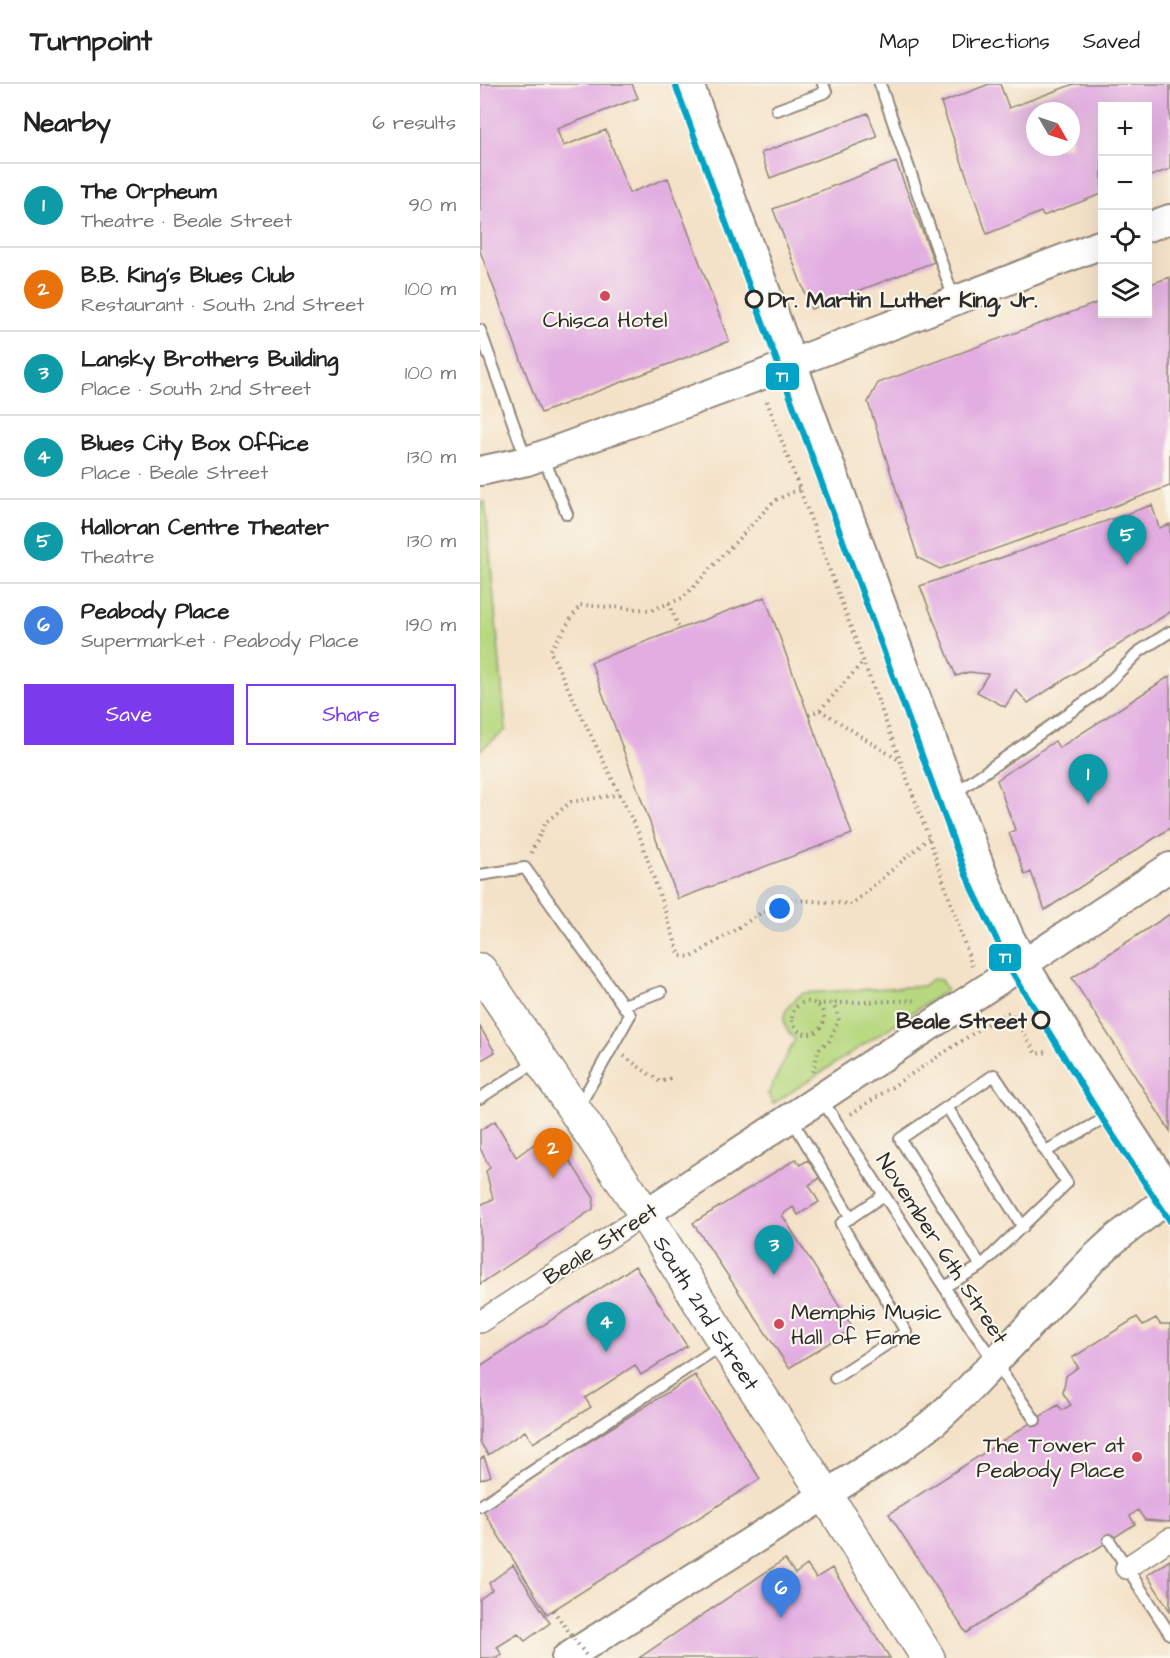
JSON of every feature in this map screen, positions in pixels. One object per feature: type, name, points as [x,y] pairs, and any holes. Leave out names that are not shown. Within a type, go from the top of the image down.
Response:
[{"type":"main road","name":"South 2nd Street","points":[[480,970],[645,1214],[725,1343],[826,1495],[928,1658]]},
{"type":"street","points":[[689,84],[981,870],[1024,964],[1077,1051],[1170,1191]]},
{"type":"street","points":[[1152,226],[1170,219]]},
{"type":"street","points":[[480,471],[534,458],[792,364],[1098,246]]},
{"type":"street","name":"Beale Street","points":[[480,1322],[791,1118],[817,1085],[1024,964],[1170,867]]},
{"type":"street","points":[[566,1658],[898,1449],[935,1421],[995,1363],[1093,1259],[1170,1197]]},
{"type":"street","points":[[1126,1568],[1170,1539]]},
{"type":"lane","points":[[777,110],[826,92],[823,84]]},
{"type":"lane","points":[[880,84],[955,301]]},
{"type":"lane","points":[[480,330],[534,458],[567,514]]},
{"type":"lane","points":[[953,795],[1099,692],[1140,651],[1170,632]]},
{"type":"lane","points":[[480,875],[525,868],[630,1015],[576,1113]]},
{"type":"lane","points":[[623,1005],[661,992]]},
{"type":"lane","points":[[480,1098],[539,1059]]},
{"type":"lane","points":[[944,1287],[981,1266],[1067,1183],[994,1075],[900,1139],[981,1266]]},
{"type":"lane","name":"November 6th Street","points":[[817,1085],[884,1196],[1035,1420]]},
{"type":"lane","points":[[947,1107],[1023,1227]]},
{"type":"lane","points":[[1046,1151],[1117,1111]]},
{"type":"lane","points":[[791,1118],[851,1218]]},
{"type":"lane","points":[[835,1378],[906,1332],[841,1224],[884,1196]]},
{"type":"lane","points":[[480,1506],[725,1343]]},
{"type":"lane","points":[[1109,1540],[1170,1634]]},
{"type":"path","points":[[767,401],[974,965],[965,971]]},
{"type":"path","points":[[799,489],[774,501],[683,598],[651,610],[580,605],[550,651],[639,834],[680,956],[692,957],[783,899],[852,904],[929,838]]},
{"type":"path","points":[[669,603],[679,629]]},
{"type":"path","points":[[809,715],[820,710],[864,662]]},
{"type":"path","points":[[820,710],[901,762]]},
{"type":"path","points":[[525,868],[546,822],[571,802],[621,794]]},
{"type":"path","points":[[817,1004],[824,1018],[821,1028],[812,1034],[801,1033],[792,1021],[793,1011],[796,1006],[806,1001],[817,1004],[921,1000]]},
{"type":"path","points":[[817,1085],[818,1050],[829,1041],[839,1021],[832,1003]]},
{"type":"path","points":[[838,1123],[998,1017],[1008,1013],[1018,1021],[1036,1054],[1051,1052]]},
{"type":"path","points":[[612,1048],[660,1082],[674,1077]]},
{"type":"path","points":[[553,1610],[588,1658]]},
{"type":"green space","points":[[485,501],[506,730],[480,750],[480,503]]},
{"type":"green space","points":[[932,979],[941,980],[947,990],[773,1104],[768,1094],[795,1039],[785,1026],[784,1014],[791,1003],[803,993],[923,986]]},
{"type":"building","name":"Chisca Hotel","points":[[480,84],[632,84],[638,98],[557,129],[563,146],[606,130],[629,193],[668,178],[729,341],[541,413],[480,251]]},
{"type":"building","points":[[989,84],[1000,84],[1009,108],[1074,84],[1170,84],[1170,169],[1152,176],[1152,102],[1098,102],[1098,195],[1043,216],[1041,212],[987,234],[941,103]]},
{"type":"building","points":[[868,113],[877,137],[770,178],[761,153]]},
{"type":"building","points":[[896,162],[934,262],[811,309],[773,209]]},
{"type":"building","points":[[1170,277],[1170,486],[940,569],[918,558],[868,402],[878,383],[1098,302],[1098,318],[1152,318],[1152,284]]},
{"type":"building","points":[[1152,505],[1159,528],[1170,524],[1170,612],[1028,703],[1016,690],[1005,707],[977,692],[988,674],[969,672],[956,676],[920,586]]},
{"type":"building","points":[[765,597],[852,834],[678,899],[591,662]]},
{"type":"building","points":[[1170,676],[1170,828],[1045,910],[1031,872],[1025,875],[1009,833],[1015,830],[997,780],[1055,741],[1059,748]]},
{"type":"building","points":[[1170,914],[1170,1131],[1072,978]]},
{"type":"building","points":[[480,1027],[495,1052],[480,1061]]},
{"type":"building","points":[[495,1121],[516,1157],[551,1132],[594,1198],[593,1209],[480,1284],[480,1205],[493,1199],[486,1171],[490,1168],[480,1148],[480,1130]]},
{"type":"building","points":[[796,1159],[800,1165],[808,1160],[820,1178],[809,1185],[819,1202],[798,1215],[793,1207],[782,1215],[853,1328],[789,1368],[693,1223]]},
{"type":"building","points":[[635,1266],[687,1346],[641,1375],[635,1365],[585,1398],[591,1407],[533,1443],[525,1431],[488,1455],[480,1442],[480,1366]]},
{"type":"building","points":[[1137,1317],[1143,1325],[1156,1318],[1160,1324],[1170,1324],[1170,1522],[1145,1520],[1138,1510],[1130,1516],[1135,1524],[966,1633],[889,1514],[1058,1405],[1062,1410],[1071,1405],[1063,1393],[1066,1376],[1078,1367],[1072,1358]]},
{"type":"building","points":[[695,1375],[760,1479],[547,1614],[482,1509]]},
{"type":"building","points":[[484,1457],[491,1476],[480,1480],[480,1459]]},
{"type":"building","points":[[785,1559],[795,1574],[807,1565],[816,1578],[832,1568],[890,1658],[639,1658]]},
{"type":"building","points":[[1170,1560],[1170,1611],[1147,1575]]},
{"type":"building","points":[[513,1565],[550,1623],[525,1641],[518,1634],[497,1647],[502,1655],[497,1658],[480,1658],[480,1599],[492,1590],[489,1583]]},
{"type":"transit line","name":"T1","points":[[675,84],[966,875],[1012,972],[1103,1120],[1170,1221]]},
{"type":"place","name":"Chisca Hotel","points":[[605,296]]},
{"type":"place","name":"Dr. Martin Luther King, Jr.","points":[[754,299]]},
{"type":"place","name":"Halloran Centre Theater","points":[[1127,565]]},
{"type":"place","name":"The Orpheum","points":[[1088,804]]},
{"type":"place","name":"Beale Street","points":[[1041,1020]]},
{"type":"place","name":"B.B. King's Blues Club","points":[[553,1178]]},
{"type":"place","name":"Lansky Brothers Building","points":[[774,1275]]},
{"type":"place","name":"Memphis Music Hall of Fame","points":[[779,1324]]},
{"type":"place","name":"Blues City Box Office","points":[[606,1352]]},
{"type":"place","name":"The Tower at Peabody Place","points":[[1137,1457]]},
{"type":"place","name":"Peabody Place","points":[[781,1618]]}]
